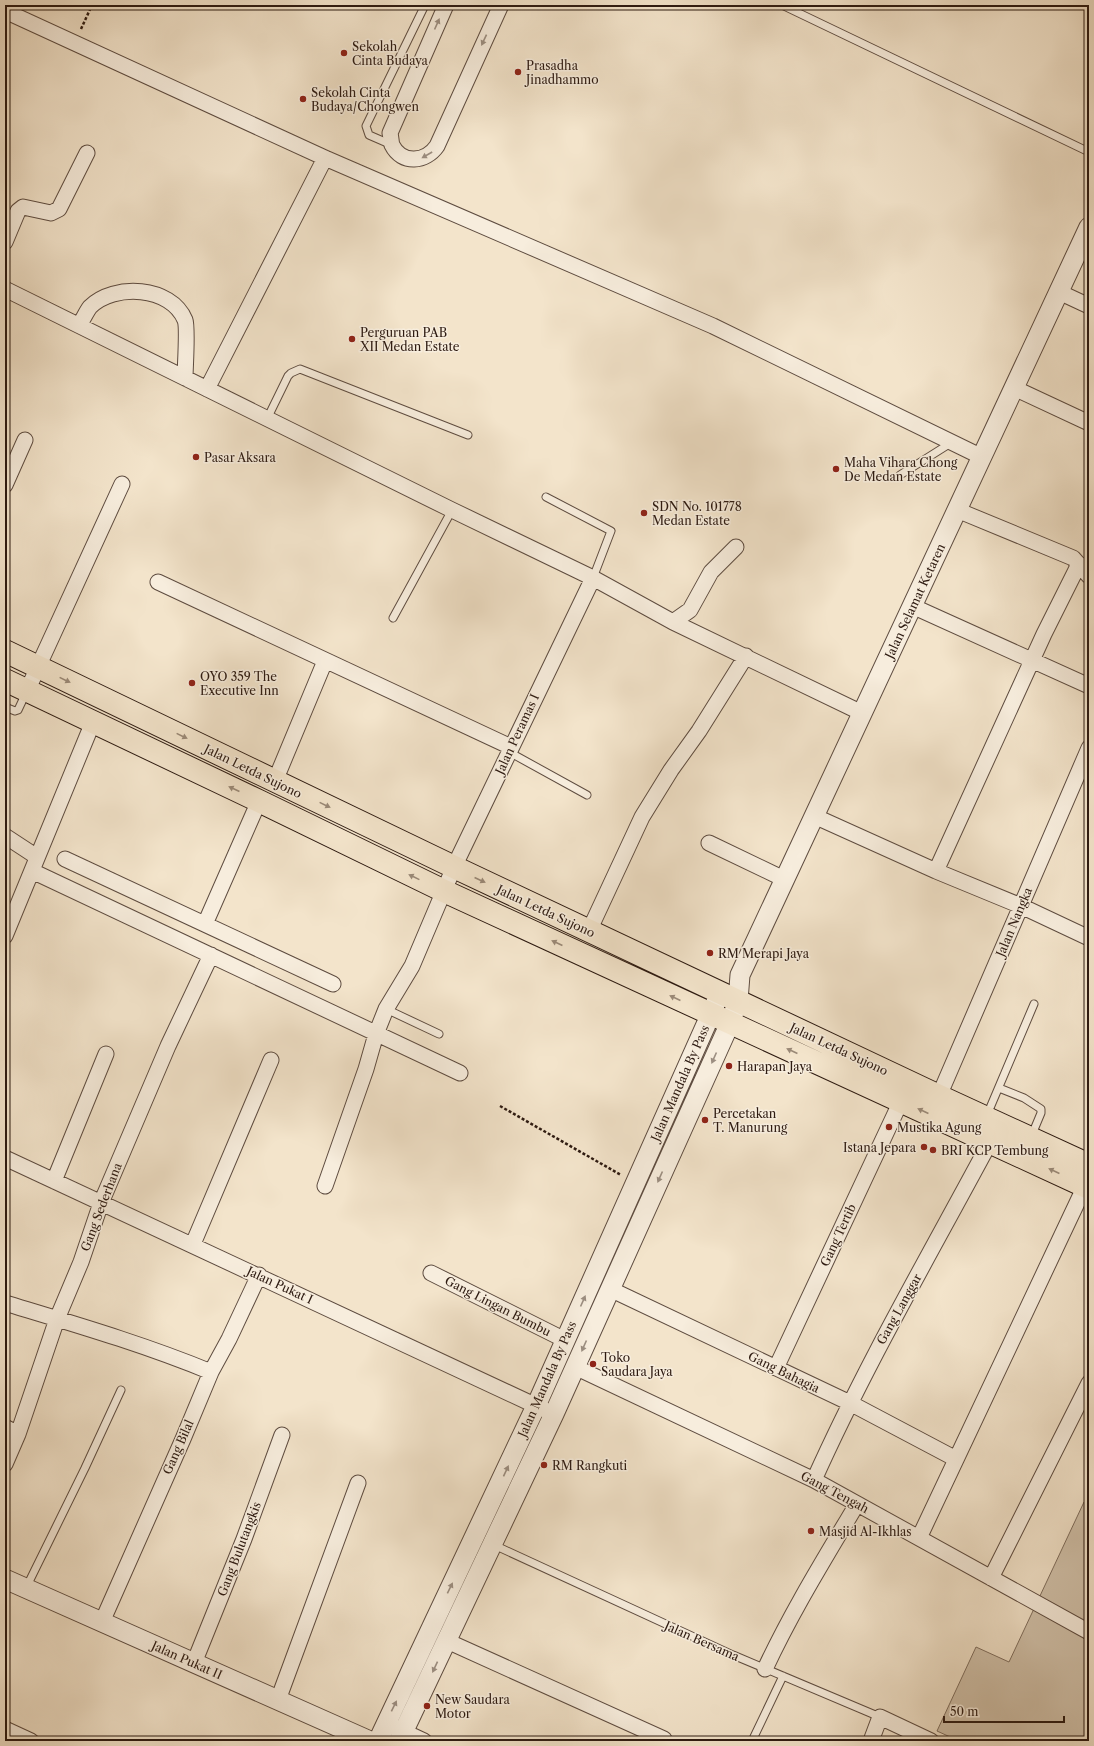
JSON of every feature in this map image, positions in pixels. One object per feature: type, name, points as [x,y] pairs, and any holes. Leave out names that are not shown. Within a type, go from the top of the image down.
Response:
[{"type":"highway","name":"Jalan Letda Sujono","points":[[5,651],[454,867],[1031,1138],[1088,1180]]},
{"type":"highway","name":"Jalan Letda Sujono","points":[[5,680],[259,801],[444,892],[990,1142],[1088,1180]]},
{"type":"street","points":[[446,5],[390,133],[392,145],[399,154],[408,159],[422,158],[434,151],[501,5]]},
{"type":"street","points":[[5,11],[325,158],[713,326],[982,457]]},
{"type":"street","points":[[5,242],[18,211],[22,206],[51,213],[59,209],[87,153]]},
{"type":"street","points":[[207,389],[325,158]]},
{"type":"street","name":"Jalan Selamat Ketaren","points":[[720,1018],[1089,227]]},
{"type":"street","points":[[5,289],[592,578],[673,622],[862,713]]},
{"type":"street","points":[[79,325],[90,307],[107,296],[139,291],[152,292],[167,299],[178,309],[185,321],[185,378]]},
{"type":"street","points":[[1059,292],[1089,306]]},
{"type":"street","points":[[1014,388],[1089,423]]},
{"type":"street","points":[[5,485],[25,440]]},
{"type":"street","points":[[27,691],[122,484]]},
{"type":"street","points":[[957,510],[1068,556],[1079,564],[1085,574],[1089,576]]},
{"type":"street","points":[[673,622],[690,610],[711,572],[736,547]]},
{"type":"street","points":[[936,871],[1032,660],[1079,564]]},
{"type":"street","name":"Jalan Peramas I","points":[[325,1186],[366,1069],[376,1034],[386,1009],[412,966],[454,867],[592,578]]},
{"type":"street","points":[[158,582],[510,750]]},
{"type":"street","points":[[912,606],[1089,686]]},
{"type":"street","points":[[589,931],[642,817],[671,770],[699,731],[746,656]]},
{"type":"street","points":[[275,781],[325,661]]},
{"type":"street","points":[[5,936],[93,722]]},
{"type":"street","name":"Jalan Nangka","points":[[939,1096],[1089,748]]},
{"type":"street","points":[[205,924],[259,801]]},
{"type":"street","points":[[814,816],[936,871],[1021,906],[1089,938]]},
{"type":"street","points":[[5,836],[35,864],[210,955],[460,1073]]},
{"type":"street","points":[[709,843],[784,879]]},
{"type":"street","points":[[65,859],[333,984]]},
{"type":"street","name":"Gang Sederhana","points":[[5,1464],[12,1430],[81,1262],[101,1203],[168,1046],[210,955]]},
{"type":"street","name":"Jalan Mandala By Pass","points":[[402,1736],[447,1641],[483,1540],[536,1406],[565,1340],[636,1183],[720,1018]]},
{"type":"street","name":"Jalan Mandala By Pass","points":[[378,1741],[386,1723],[483,1540],[554,1414],[610,1289],[720,1018]]},
{"type":"street","points":[[54,1181],[106,1054]]},
{"type":"street","points":[[193,1244],[271,1060]]},
{"type":"street","name":"Gang Tertib","points":[[776,1368],[900,1101]]},
{"type":"street","name":"Gang Langgar","points":[[814,1480],[881,1343],[990,1142]]},
{"type":"street","name":"Jalan Pukat I","points":[[5,1158],[193,1244],[554,1414]]},
{"type":"street","points":[[919,1538],[1088,1180]]},
{"type":"street","name":"Gang Lingan Bumbu","points":[[431,1273],[565,1340]]},
{"type":"street","name":"Gang Bilal","points":[[102,1622],[211,1372],[229,1339],[258,1275]]},
{"type":"street","name":"Gang Bahagia","points":[[610,1289],[850,1404],[956,1459]]},
{"type":"street","points":[[5,1304],[170,1355],[211,1372]]},
{"type":"street","name":"Gang Tengah","points":[[575,1367],[814,1480],[1089,1632]]},
{"type":"street","points":[[991,1578],[1089,1383]]},
{"type":"street","name":"Gang Bulutangkis","points":[[194,1663],[244,1539],[282,1435]]},
{"type":"street","points":[[278,1700],[358,1484]]},
{"type":"street","points":[[765,1669],[778,1641],[808,1586],[857,1504]]},
{"type":"street","name":"Jalan Pukat II","points":[[5,1579],[370,1741]]},
{"type":"street","points":[[447,1641],[664,1739]]},
{"type":"street","points":[[871,1741],[880,1718]]},
{"type":"street","name":"Jalan Bersama","points":[[880,1718],[931,1741]]},
{"type":"street","points":[[386,1723],[402,1736],[424,1741]]},
{"type":"street","points":[[5,1730],[31,1741]]},
{"type":"lane","points":[[392,145],[369,135],[366,126],[425,5]]},
{"type":"lane","points":[[782,5],[1089,152]]},
{"type":"lane","points":[[267,419],[288,376],[300,369],[468,435]]},
{"type":"lane","points":[[900,475],[934,454],[950,441]]},
{"type":"lane","points":[[546,497],[611,531],[592,578]]},
{"type":"lane","points":[[393,618],[452,510]]},
{"type":"lane","points":[[5,707],[16,711],[18,710],[27,691]]},
{"type":"lane","points":[[510,750],[587,795]]},
{"type":"lane","points":[[986,1117],[1034,1004]]},
{"type":"lane","points":[[386,1009],[439,1034]]},
{"type":"lane","points":[[998,1088],[1024,1098],[1041,1109],[1040,1117],[1031,1138]]},
{"type":"lane","points":[[26,1588],[85,1468],[121,1390]]},
{"type":"lane","name":"Jalan Bersama","points":[[483,1540],[765,1669],[880,1718]]},
{"type":"lane","points":[[752,1741],[783,1676]]},
{"type":"path","points":[[74,42],[92,5]]},
{"type":"path","points":[[500,1106],[636,1183]]},
{"type":"shaded area","points":[[1084,1502],[1089,1504],[1089,1741],[959,1741],[937,1731],[976,1647],[1009,1662]]},
{"type":"place","name":"Sekolah Cinta Budaya","points":[[344,53]]},
{"type":"place","name":"Prasadha Jinadhammo","points":[[518,72]]},
{"type":"place","name":"Sekolah Cinta Budaya/Chongwen","points":[[303,99]]},
{"type":"place","name":"Perguruan PAB XII Medan Estate","points":[[352,339]]},
{"type":"place","name":"Pasar Aksara","points":[[196,457]]},
{"type":"place","name":"Maha Vihara Chong De Medan Estate","points":[[836,469]]},
{"type":"place","name":"SDN No. 101778 Medan Estate","points":[[644,513]]},
{"type":"place","name":"OYO 359 The Executive Inn","points":[[192,683]]},
{"type":"place","name":"RM Merapi Jaya","points":[[710,953]]},
{"type":"place","name":"Harapan Jaya","points":[[729,1066]]},
{"type":"place","name":"Percetakan T. Manurung","points":[[705,1120]]},
{"type":"place","name":"Mustika Agung","points":[[889,1127]]},
{"type":"place","name":"Istana Jepara","points":[[924,1147]]},
{"type":"place","name":"BRI KCP Tembung","points":[[933,1150]]},
{"type":"place","name":"Toko Saudara Jaya","points":[[593,1364]]},
{"type":"place","name":"RM Rangkuti","points":[[544,1465]]},
{"type":"place","name":"Masjid Al-Ikhlas","points":[[811,1531]]},
{"type":"place","name":"New Saudara Motor","points":[[427,1706]]}]
